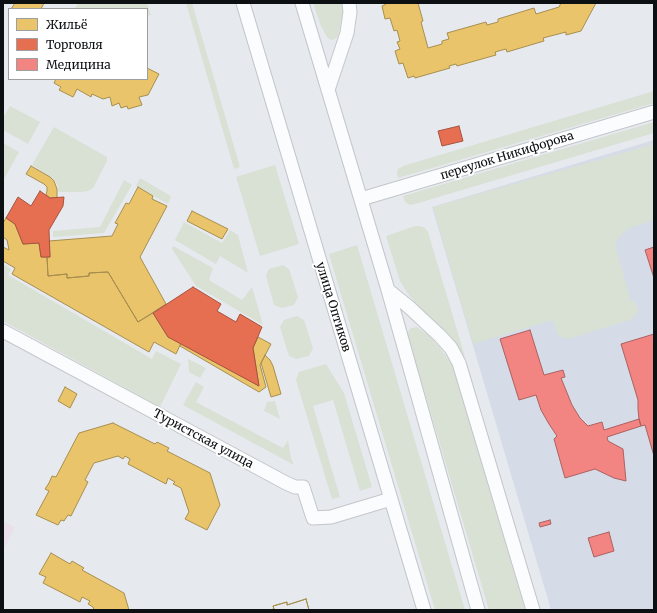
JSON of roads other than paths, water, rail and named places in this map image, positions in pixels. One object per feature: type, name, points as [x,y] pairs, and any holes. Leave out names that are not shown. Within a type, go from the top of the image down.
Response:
[{"type":"street","name":"улица Оптиков","points":[[243,3],[424,610]]},
{"type":"street","points":[[302,3],[388,290],[478,610]]},
{"type":"street","points":[[328,90],[347,33],[350,12],[349,3]]},
{"type":"street","name":"переулок Никифорова","points":[[361,199],[654,112]]},
{"type":"street","points":[[388,290],[440,336],[451,348],[459,364],[533,610]]},
{"type":"street","name":"Туристская улица","points":[[3,331],[286,483],[294,487],[304,487],[313,518],[331,517],[392,499]]}]
